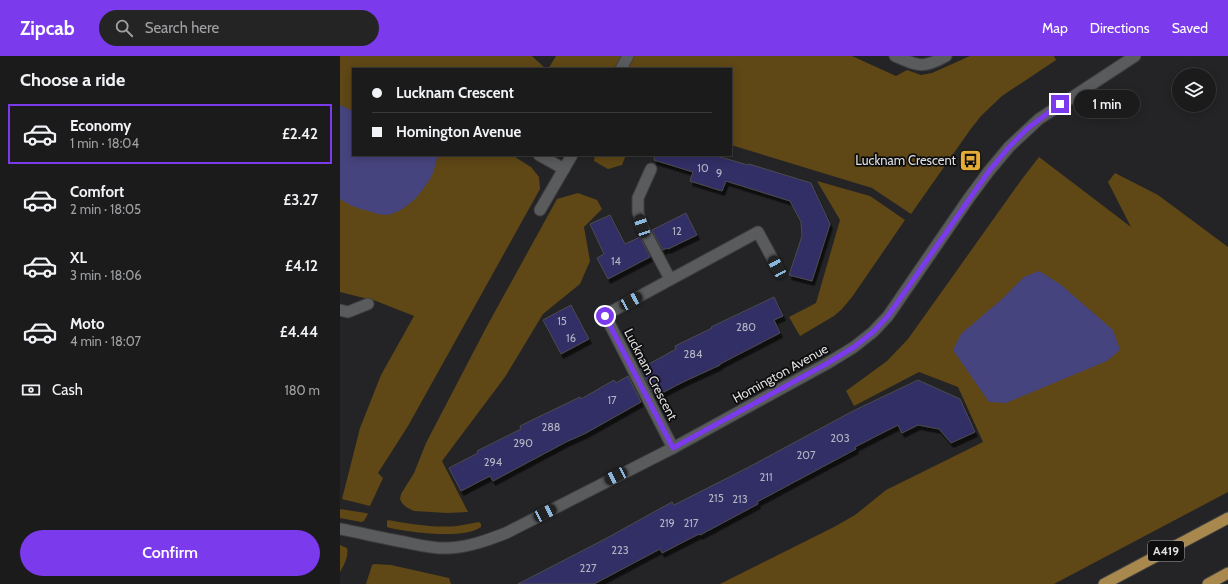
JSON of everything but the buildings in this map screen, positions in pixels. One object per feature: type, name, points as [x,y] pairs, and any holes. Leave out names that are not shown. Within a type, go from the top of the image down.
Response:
[{"type":"highway","name":"A419","points":[[1104,584],[1228,518]]},
{"type":"highway","points":[[1208,584],[1228,573]]},
{"type":"street","points":[[622,68],[628,56]]},
{"type":"street","points":[[895,56],[916,64],[924,65],[946,56]]},
{"type":"street","name":"Homington Avenue","points":[[340,529],[430,547],[448,548],[466,546],[506,532],[673,448],[828,363],[854,347],[873,332],[888,316],[969,198],[1009,147],[1039,119],[1135,56]]},
{"type":"street","points":[[541,156],[564,169]]},
{"type":"street","points":[[540,210],[571,156]]},
{"type":"street","points":[[651,169],[638,198],[638,212],[642,226],[670,279]]},
{"type":"street","name":"Lucknam Crescent","points":[[673,448],[605,316],[758,232],[777,267]]},
{"type":"street","points":[[340,310],[348,312],[368,304]]},
{"type":"shaded area","points":[[340,56],[532,56],[545,68],[352,68],[352,156],[514,156],[531,167],[539,177],[540,189],[408,426],[378,473],[383,478],[370,506],[342,499],[360,428],[381,375],[414,316],[376,301],[340,292]]},
{"type":"shaded area","points":[[556,56],[852,56],[896,76],[907,70],[921,75],[932,73],[970,56],[1054,56],[1056,60],[1002,96],[981,116],[911,214],[872,188],[732,145],[732,68],[549,68]]},
{"type":"shaded area","points":[[340,105],[352,111],[352,156],[438,156],[430,180],[414,200],[401,210],[386,215],[355,207],[340,199]]},
{"type":"shaded area","points":[[595,156],[626,156],[622,165],[608,169],[594,161]]},
{"type":"shaded area","points":[[1039,157],[1131,227],[1108,182],[1115,173],[1158,195],[1228,247],[1228,492],[1054,584],[720,584],[834,527],[855,515],[886,490],[983,442],[958,387],[919,372],[854,406],[846,391],[887,361],[908,339]]},
{"type":"shaded area","points":[[817,181],[870,196],[905,220],[852,297],[842,309],[834,316],[800,336],[789,317],[816,303],[840,220]]},
{"type":"shaded area","points":[[578,193],[597,200],[602,209],[584,227],[590,261],[580,284],[543,314],[505,377],[442,461],[468,512],[447,513],[414,511],[406,507],[400,499],[401,494],[414,473],[426,443],[487,326],[557,199]]},
{"type":"shaded area","points":[[1039,271],[1060,284],[1113,330],[1120,350],[1107,361],[1006,403],[989,402],[953,350],[961,334],[1002,299],[1024,277]]},
{"type":"shaded area","points":[[340,509],[368,514],[364,521],[361,522],[340,518]]},
{"type":"shaded area","points":[[388,520],[431,526],[457,526],[479,522],[481,527],[473,531],[462,533],[423,533],[387,527]]},
{"type":"shaded area","points":[[340,545],[347,548],[347,554],[346,560],[340,572]]},
{"type":"shaded area","points":[[372,565],[391,565],[449,578],[451,584],[366,584]]},
{"type":"place","name":"Lucknam Crescent","points":[[971,160]]},
{"type":"route","points":[[605,316],[673,448],[828,363],[854,347],[873,332],[888,316],[989,171],[1009,147],[1028,128],[1060,104]]}]
